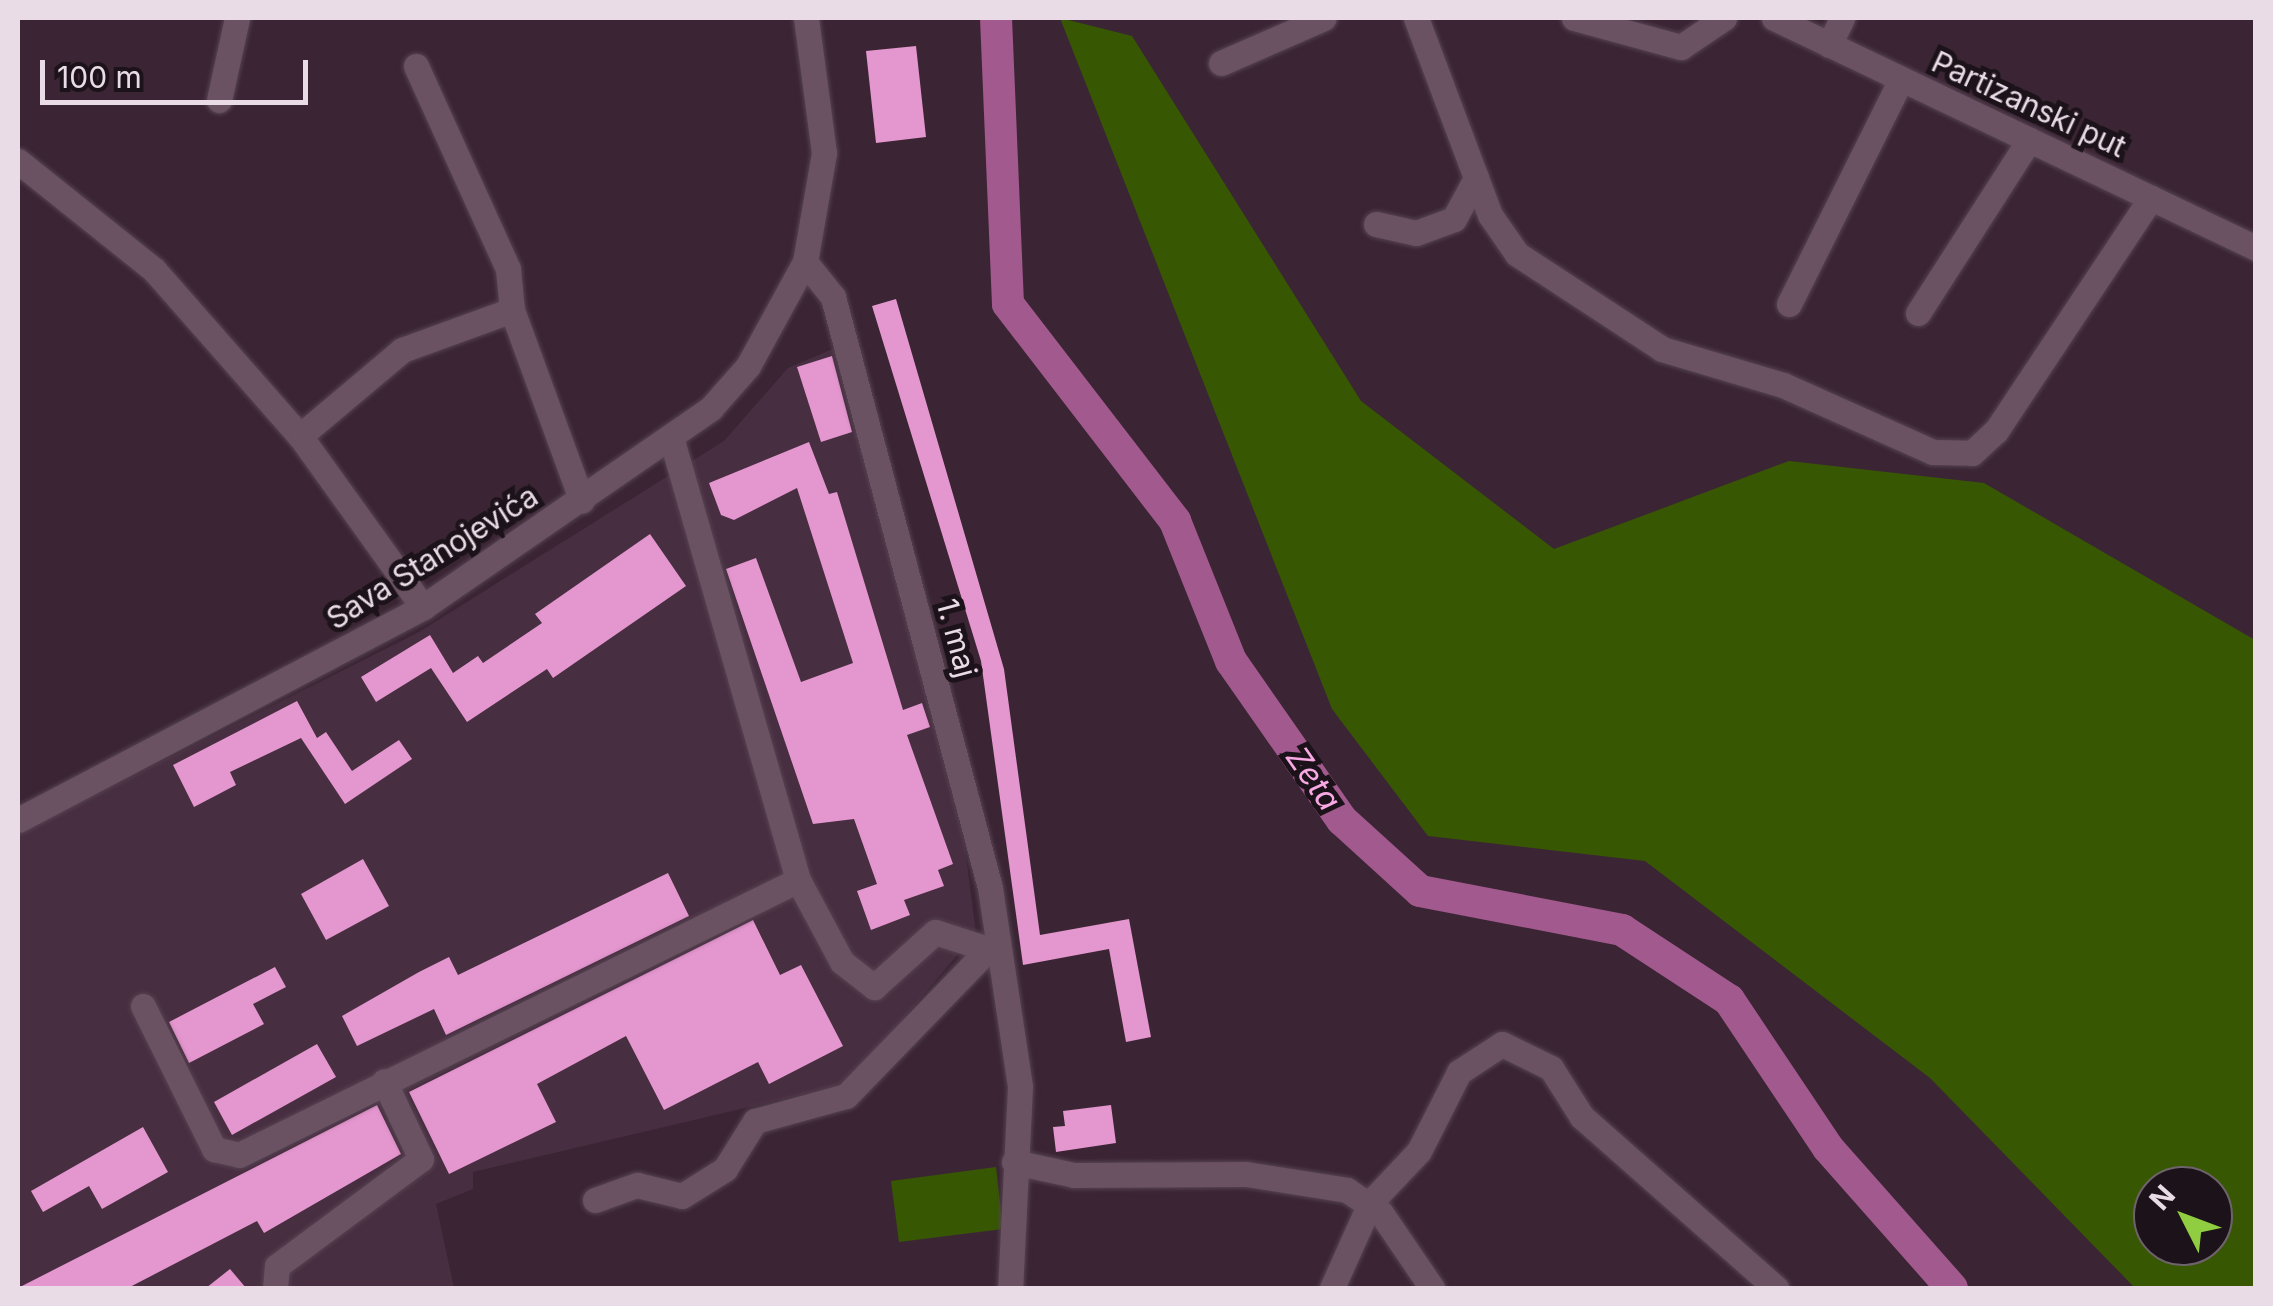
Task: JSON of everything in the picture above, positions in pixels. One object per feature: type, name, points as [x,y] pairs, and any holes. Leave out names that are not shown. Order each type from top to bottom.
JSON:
[{"type":"street","points":[[219,100],[237,18]]},
{"type":"street","points":[[805,262],[824,153],[806,18]]},
{"type":"street","points":[[1221,63],[1324,18]]},
{"type":"street","points":[[1416,18],[1476,178],[1517,254],[1662,349],[1961,456],[2020,402],[2151,198]]},
{"type":"street","points":[[1574,18],[1681,47],[1724,18]]},
{"type":"street","name":"Partizanski put","points":[[1774,18],[2256,248]]},
{"type":"street","points":[[1829,45],[1842,18]]},
{"type":"street","points":[[416,66],[508,269],[512,310],[582,501]]},
{"type":"street","points":[[1790,304],[1901,79]]},
{"type":"street","points":[[1918,314],[2030,140]]},
{"type":"street","points":[[18,160],[154,270],[300,436],[423,607]]},
{"type":"street","points":[[1376,224],[1416,233],[1454,219],[1476,178]]},
{"type":"street","name":"Sava Stanojevića","points":[[18,820],[423,607],[672,441],[748,366],[805,262]]},
{"type":"street","name":"1. maj","points":[[805,262],[833,297],[990,888],[992,945],[1020,1088],[1010,1288]]},
{"type":"street","points":[[300,436],[402,350],[512,310]]},
{"type":"street","points":[[672,441],[798,880],[842,962],[874,987],[895,978],[935,932],[992,945]]},
{"type":"street","points":[[143,1006],[225,1156],[798,880]]},
{"type":"street","points":[[595,1200],[637,1186],[682,1196],[725,1169],[756,1121],[846,1096],[992,945]]},
{"type":"street","points":[[1332,1288],[1370,1203],[1419,1151],[1459,1072],[1485,1050],[1516,1045],[1550,1068],[1600,1134],[1776,1288]]},
{"type":"street","points":[[274,1288],[277,1266],[421,1159],[384,1081]]},
{"type":"street","points":[[1014,1162],[1074,1176],[1246,1174],[1370,1203],[1432,1288]]},
{"type":"shaded area","points":[[835,348],[964,841],[976,933],[858,1072],[834,1087],[473,1172],[473,1189],[436,1204],[454,1288],[18,1288],[18,834],[419,632],[724,441],[788,368]]},
{"type":"green space","points":[[1060,18],[1132,36],[1361,401],[1554,549],[1789,461],[1984,483],[2255,640],[2255,1288],[2135,1288],[1930,1078],[1645,861],[1428,836],[1332,709]]},
{"type":"green space","points":[[996,1167],[1003,1229],[899,1242],[891,1181]]},
{"type":"building","points":[[916,46],[926,137],[876,143],[866,51]]},
{"type":"building","points":[[896,299],[1004,669],[1040,935],[1129,919],[1151,1037],[1126,1042],[1109,949],[1023,965],[981,661],[872,306]]},
{"type":"building","points":[[832,356],[852,432],[821,442],[797,367]]},
{"type":"building","points":[[809,442],[829,494],[837,492],[903,710],[922,703],[930,727],[907,735],[953,864],[938,870],[944,886],[904,900],[910,915],[871,930],[857,891],[877,884],[854,819],[813,824],[726,569],[756,558],[801,682],[853,663],[797,488],[734,520],[721,515],[709,483]]},
{"type":"building","points":[[650,534],[686,586],[553,678],[547,669],[467,722],[431,668],[376,702],[361,677],[430,635],[453,673],[478,656],[483,663],[542,623],[535,614]]},
{"type":"building","points":[[297,701],[317,738],[326,732],[352,771],[399,740],[412,759],[345,804],[301,738],[230,772],[236,785],[194,807],[173,765]]},
{"type":"building","points":[[363,859],[389,906],[326,940],[301,894]]},
{"type":"building","points":[[668,873],[689,916],[446,1035],[434,1009],[357,1046],[342,1016],[449,957],[458,975]]},
{"type":"building","points":[[753,920],[780,975],[801,965],[843,1046],[769,1084],[758,1062],[664,1110],[626,1036],[537,1084],[556,1122],[449,1174],[409,1092]]},
{"type":"building","points":[[275,967],[286,987],[253,1004],[264,1024],[189,1063],[169,1022]]},
{"type":"building","points":[[317,1044],[336,1077],[232,1135],[214,1102]]},
{"type":"building","points":[[377,1105],[401,1154],[264,1233],[257,1221],[128,1288],[18,1288]]},
{"type":"building","points":[[1111,1105],[1116,1143],[1056,1152],[1053,1127],[1065,1126],[1063,1111]]},
{"type":"building","points":[[143,1127],[168,1172],[102,1209],[89,1186],[43,1212],[31,1191]]},
{"type":"building","points":[[230,1269],[246,1288],[206,1288]]},
{"type":"waterway","name":"Zeta","points":[[996,18],[1008,304],[1175,521],[1231,661],[1342,820],[1420,891],[1622,930],[1729,1000],[1828,1148],[1952,1288]]}]
